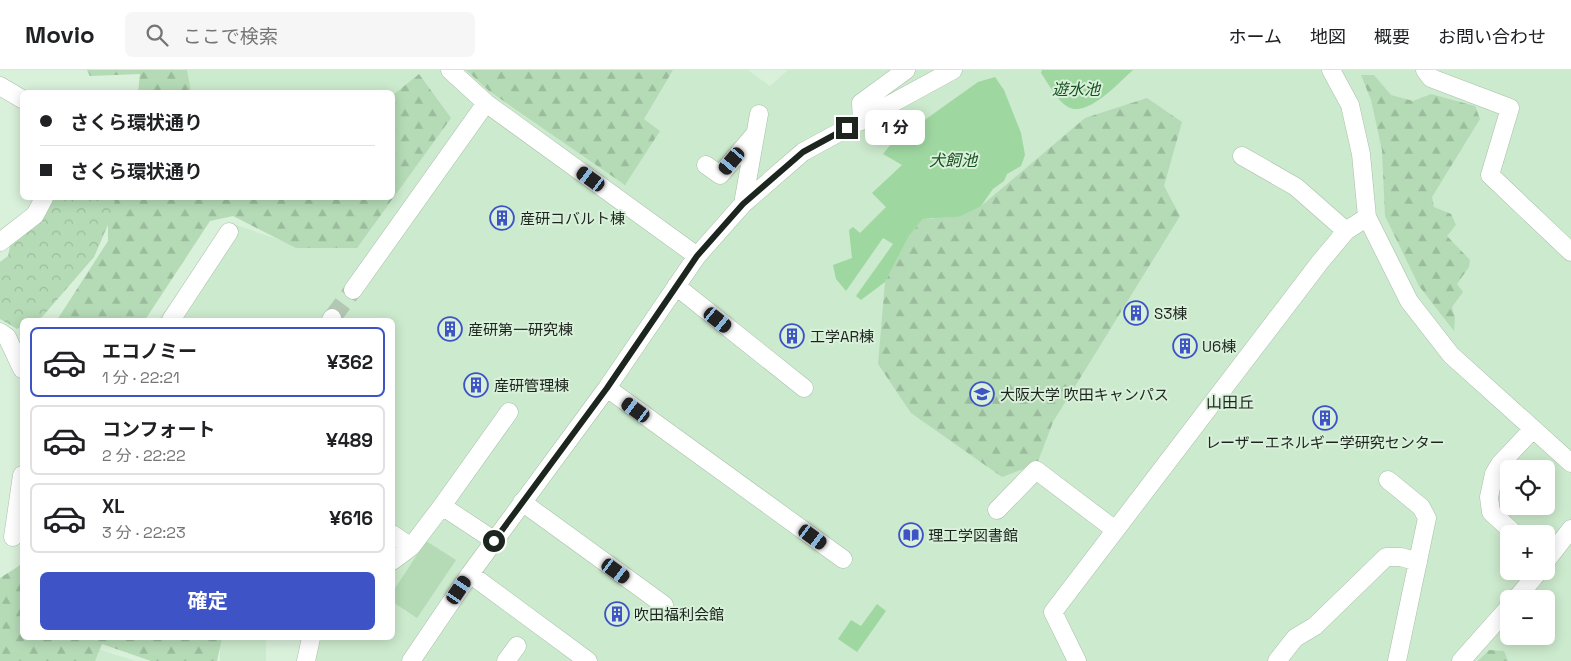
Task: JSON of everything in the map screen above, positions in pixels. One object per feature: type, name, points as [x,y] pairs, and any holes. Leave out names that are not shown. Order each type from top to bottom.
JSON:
[{"type":"street","points":[[450,70],[486,103],[697,256]]},
{"type":"street","points":[[862,121],[861,103],[906,70]]},
{"type":"street","points":[[411,661],[470,574],[607,388],[697,256],[743,204],[803,152],[953,70]]},
{"type":"street","points":[[1330,70],[1350,105],[1361,154],[1367,217],[1410,301],[1451,355],[1571,463]]},
{"type":"street","points":[[1425,70],[1431,78],[1510,108],[1490,174],[1571,252]]},
{"type":"street","points":[[1450,70],[1459,89]]},
{"type":"street","points":[[0,86],[20,98]]},
{"type":"street","points":[[353,290],[486,103]]},
{"type":"street","points":[[743,204],[759,114]]},
{"type":"street","points":[[706,165],[720,175],[756,133]]},
{"type":"street","points":[[1242,156],[1296,187],[1346,230]]},
{"type":"street","points":[[0,242],[35,215],[43,200]]},
{"type":"street","points":[[1077,661],[1053,612],[1114,529],[1346,230],[1367,217]]},
{"type":"street","points":[[172,318],[229,232]]},
{"type":"street","points":[[676,286],[804,388]]},
{"type":"street","points":[[0,332],[7,337],[20,365]]},
{"type":"street","points":[[607,388],[843,559]]},
{"type":"street","points":[[395,559],[411,547],[509,412]]},
{"type":"street","points":[[1505,525],[1491,512],[1489,497],[1494,474],[1500,464],[1533,429]]},
{"type":"street","points":[[997,510],[1036,470],[1114,529]]},
{"type":"street","points":[[1388,480],[1421,507],[1427,518],[1397,661]]},
{"type":"street","points":[[12,536],[20,487]]},
{"type":"street","points":[[522,502],[664,605]]},
{"type":"street","points":[[442,506],[494,541]]},
{"type":"street","points":[[1555,549],[1571,529]]},
{"type":"street","points":[[395,536],[411,547]]},
{"type":"street","points":[[1277,661],[1295,638],[1315,626],[1386,557],[1401,557],[1418,562]]},
{"type":"street","points":[[470,574],[588,661]]},
{"type":"street","points":[[1523,590],[1532,580]]},
{"type":"street","points":[[1461,661],[1500,617]]},
{"type":"street","points":[[306,661],[311,640]]},
{"type":"street","points":[[506,661],[517,646]]},
{"type":"shaded area","name":"大阪大学 吹田キャンパス","points":[[184,70],[748,70],[770,86],[788,70],[1571,70],[1571,661],[299,661],[304,640],[395,640],[395,318],[159,318],[230,223],[283,241],[308,229],[387,200],[395,200],[395,90],[188,90]]},
{"type":"shaded area","points":[[220,640],[266,640],[266,661],[220,661]]},
{"type":"shaded area","points":[[94,648],[135,661],[88,661]]},
{"type":"green space","points":[[87,70],[187,70],[191,90],[138,90],[140,74],[90,76]]},
{"type":"green space","points":[[466,70],[673,70],[644,119],[660,131],[625,185],[489,91]]},
{"type":"green space","points":[[419,74],[451,118],[395,195],[395,93]]},
{"type":"green space","points":[[1361,75],[1374,75],[1391,95],[1413,101],[1431,94],[1475,106],[1480,119],[1432,197],[1434,207],[1451,214],[1456,225],[1447,236],[1470,260],[1469,267],[1457,284],[1463,292],[1452,307],[1455,318],[1454,331],[1419,286],[1385,216],[1382,150],[1371,100]]},
{"type":"green space","points":[[1147,98],[1182,122],[1164,186],[1180,216],[1053,422],[1037,464],[1002,477],[911,413],[878,364],[885,282],[909,236],[923,219],[932,219],[981,206],[1085,118]]},
{"type":"green space","points":[[46,200],[115,200],[108,225],[94,257],[42,317],[20,318],[20,327],[17,329],[0,319],[0,262],[8,256],[11,241]]},
{"type":"green space","points":[[108,200],[392,200],[357,248],[296,248],[233,216],[210,221],[146,318],[58,318],[108,241]]},
{"type":"green space","points":[[426,541],[456,560],[417,618],[395,603],[395,588]]},
{"type":"green space","points":[[20,565],[20,640],[222,640],[217,661],[151,661],[102,644],[95,661],[0,661],[0,578]]},
{"type":"green space","points":[[1489,650],[1504,651],[1508,661],[1478,661]]},
{"type":"water","name":"遊水池","points":[[1042,70],[1133,70],[1103,97],[1085,108],[1076,109],[1068,107],[1060,101],[1041,73]]},
{"type":"water","name":"犬飼池","points":[[995,77],[1004,90],[1021,133],[1025,155],[1021,166],[1007,174],[1004,181],[993,189],[981,206],[961,216],[923,219],[909,236],[885,282],[861,300],[856,296],[893,244],[883,238],[846,291],[836,279],[833,265],[852,258],[849,230],[853,227],[860,233],[886,207],[872,193],[902,165],[883,154],[891,144],[978,82]]},
{"type":"water","points":[[877,604],[886,611],[857,652],[838,639],[851,620],[861,626]]},
{"type":"tunnel","points":[[332,318],[353,290]]},
{"type":"place","name":"産研コバルト棟","points":[[502,218]]},
{"type":"place","name":"S3棟","points":[[1136,313]]},
{"type":"place","name":"産研第一研究棟","points":[[450,329]]},
{"type":"place","name":"工学AR棟","points":[[792,336]]},
{"type":"place","name":"U6棟","points":[[1185,346]]},
{"type":"place","name":"産研管理棟","points":[[476,385]]},
{"type":"place","name":"大阪大学 吹田キャンパス","points":[[982,394]]},
{"type":"place","name":"レーザーエネルギー学研究センター","points":[[1325,418]]},
{"type":"place","name":"理工学図書館","points":[[911,535]]},
{"type":"place","name":"吹田福利会館","points":[[617,614]]},
{"type":"district","name":"山田丘","points":[[1230,402]]},
{"type":"route","points":[[494,541],[607,388],[697,256],[743,204],[803,152],[847,128]]}]
